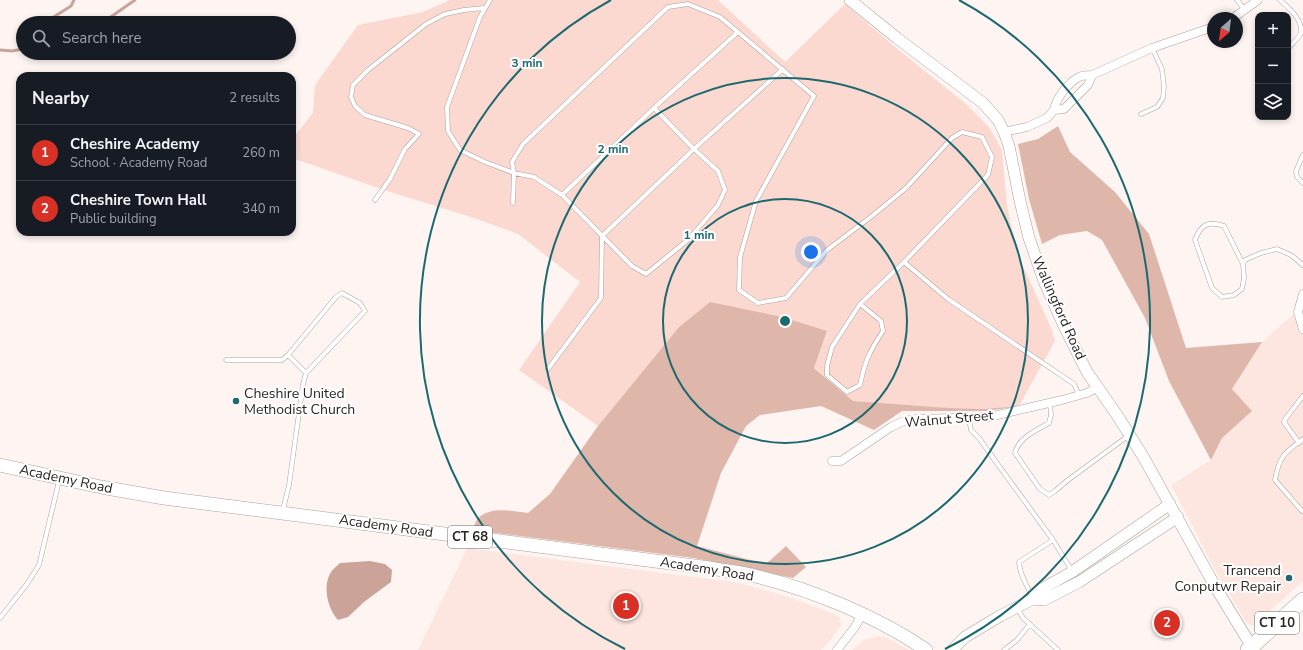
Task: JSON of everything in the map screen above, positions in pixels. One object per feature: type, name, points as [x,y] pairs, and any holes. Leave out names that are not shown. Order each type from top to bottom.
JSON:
[{"type":"highway","name":"CT 10","points":[[1251,649],[1303,600]]},
{"type":"main road","name":"Academy Road","points":[[0,466],[101,487],[164,498],[736,572],[767,579],[806,592],[862,614],[896,631],[926,650]]},
{"type":"street","name":"Wallingford Road","points":[[850,0],[897,38],[983,103],[998,120],[1004,132],[1024,219],[1036,260],[1064,326],[1087,372],[1130,435],[1178,517],[1251,649]]},
{"type":"street","points":[[1242,12],[1258,0]]},
{"type":"street","points":[[1004,132],[1027,127],[1046,118],[1054,110],[1055,103],[1068,87],[1080,77],[1092,75],[1152,48],[1207,29]]},
{"type":"street","points":[[1054,110],[1064,109],[1088,85],[1092,75]]},
{"type":"street","points":[[1303,294],[1298,312],[1303,329]]},
{"type":"street","name":"Walnut Street","points":[[832,461],[841,461],[886,430],[904,421],[989,417],[1080,395],[1098,387]]},
{"type":"street","points":[[1034,599],[1038,591],[1072,572],[1170,504]]},
{"type":"street","points":[[952,650],[965,637],[983,626],[1034,599],[1044,600],[1079,582],[1101,569],[1178,517]]},
{"type":"street","points":[[1128,534],[1136,545]]},
{"type":"street","points":[[1072,572],[1079,582]]},
{"type":"street","points":[[837,650],[862,614]]},
{"type":"lane","points":[[490,0],[480,17],[447,107],[448,131],[460,150],[485,162],[514,173],[534,177],[562,195],[632,266],[646,274],[689,239],[718,205],[724,190],[718,171],[654,108]]},
{"type":"lane","points":[[1237,0],[1245,10]]},
{"type":"lane","points":[[1280,0],[1300,19],[1302,26],[1301,33],[1291,45]]},
{"type":"lane","points":[[513,203],[514,173],[512,162],[522,144],[668,7],[688,4],[720,18],[814,96],[756,201],[740,257],[739,290],[758,303],[786,298],[827,250],[906,188],[952,138],[962,132],[982,137],[992,157],[988,175],[904,262],[860,304],[832,347],[827,366],[827,375],[847,392],[860,385],[865,363],[871,349],[883,331],[881,321],[860,304]]},
{"type":"lane","points":[[375,200],[390,179],[405,149],[419,134],[408,128],[365,114],[355,106],[351,97],[353,85],[368,70],[426,24],[445,14],[484,8]]},
{"type":"lane","points":[[562,195],[654,108],[738,32]]},
{"type":"lane","points":[[1140,114],[1156,107],[1163,98],[1164,87],[1162,69],[1152,48]]},
{"type":"lane","points":[[548,369],[601,298],[602,236],[694,149],[783,69]]},
{"type":"lane","points":[[1303,154],[1296,171],[1297,177],[1303,183]]},
{"type":"lane","points":[[1243,264],[1224,226],[1214,223],[1204,226],[1197,233],[1195,240],[1212,288],[1222,297],[1234,295],[1242,289],[1244,278],[1243,264],[1245,260],[1261,253],[1277,249],[1291,255],[1303,265]]},
{"type":"lane","points":[[904,262],[948,299],[1074,384],[1080,395]]},
{"type":"lane","points":[[226,360],[282,360],[288,355],[336,297],[342,293],[360,303],[365,311],[306,372],[289,485],[283,513]]},
{"type":"lane","points":[[288,355],[306,372]]},
{"type":"lane","points":[[1299,443],[1284,422],[1303,396]]},
{"type":"lane","points":[[1050,403],[1051,415],[1049,423],[1020,441],[1016,447],[1015,453],[1040,489],[1049,495],[1130,435]]},
{"type":"lane","points":[[969,419],[971,430],[979,438],[1052,540],[1072,572]]},
{"type":"lane","points":[[1302,511],[1275,480],[1278,465],[1286,452],[1303,439]]},
{"type":"lane","points":[[0,618],[27,584],[39,565],[60,478]]},
{"type":"lane","points":[[1034,599],[1022,579],[1019,562],[1052,540]]},
{"type":"lane","points":[[1017,608],[1030,624],[1058,650]]},
{"type":"lane","points":[[1004,650],[1017,640],[1030,624]]},
{"type":"shaded area","points":[[450,0],[718,0],[785,62],[845,4],[966,104],[989,127],[1002,150],[1007,205],[1017,253],[1052,330],[1055,341],[1019,406],[985,409],[950,408],[853,401],[814,367],[827,332],[710,302],[679,327],[598,426],[519,370],[580,282],[518,234],[296,159],[296,134],[313,113],[315,85],[358,25],[423,12]]},
{"type":"shaded area","points":[[1058,126],[1070,152],[1115,192],[1149,234],[1186,348],[1262,342],[1232,389],[1252,411],[1222,438],[1211,460],[1169,381],[1145,318],[1102,240],[1087,231],[1060,235],[1042,244],[1029,199],[1018,144],[1038,139]]},
{"type":"shaded area","points":[[710,302],[782,317],[827,331],[814,368],[853,401],[950,408],[985,409],[1019,406],[987,411],[902,411],[874,430],[821,406],[760,415],[746,426],[721,473],[697,546],[766,564],[786,546],[806,567],[793,578],[694,558],[472,530],[478,518],[483,514],[502,510],[528,513],[550,494],[598,426],[679,327]]},
{"type":"shaded area","points":[[1303,306],[1303,581],[1253,626],[1246,622],[1215,570],[1171,485],[1211,460],[1222,438],[1252,411],[1232,389],[1262,342]]},
{"type":"shaded area","points":[[467,548],[734,582],[792,598],[835,614],[840,618],[841,625],[829,642],[821,650],[418,650]]},
{"type":"shaded area","points":[[370,561],[385,564],[392,570],[391,582],[364,602],[348,617],[338,620],[331,610],[327,597],[327,584],[331,572],[340,563]]},
{"type":"shaded area","points":[[878,636],[887,638],[909,650],[852,650],[864,640]]},
{"type":"waterway","points":[[55,16],[71,6],[74,0]]},
{"type":"waterway","points":[[112,16],[135,0]]},
{"type":"waterway","points":[[0,50],[16,50]]},
{"type":"place","name":"Cheshire United Methodist Church","points":[[236,401]]},
{"type":"place","name":"Trancend Conputwr Repair","points":[[1289,578]]},
{"type":"place","name":"Cheshire Academy","points":[[626,606]]},
{"type":"place","name":"Cheshire Town Hall","points":[[1167,623]]}]
